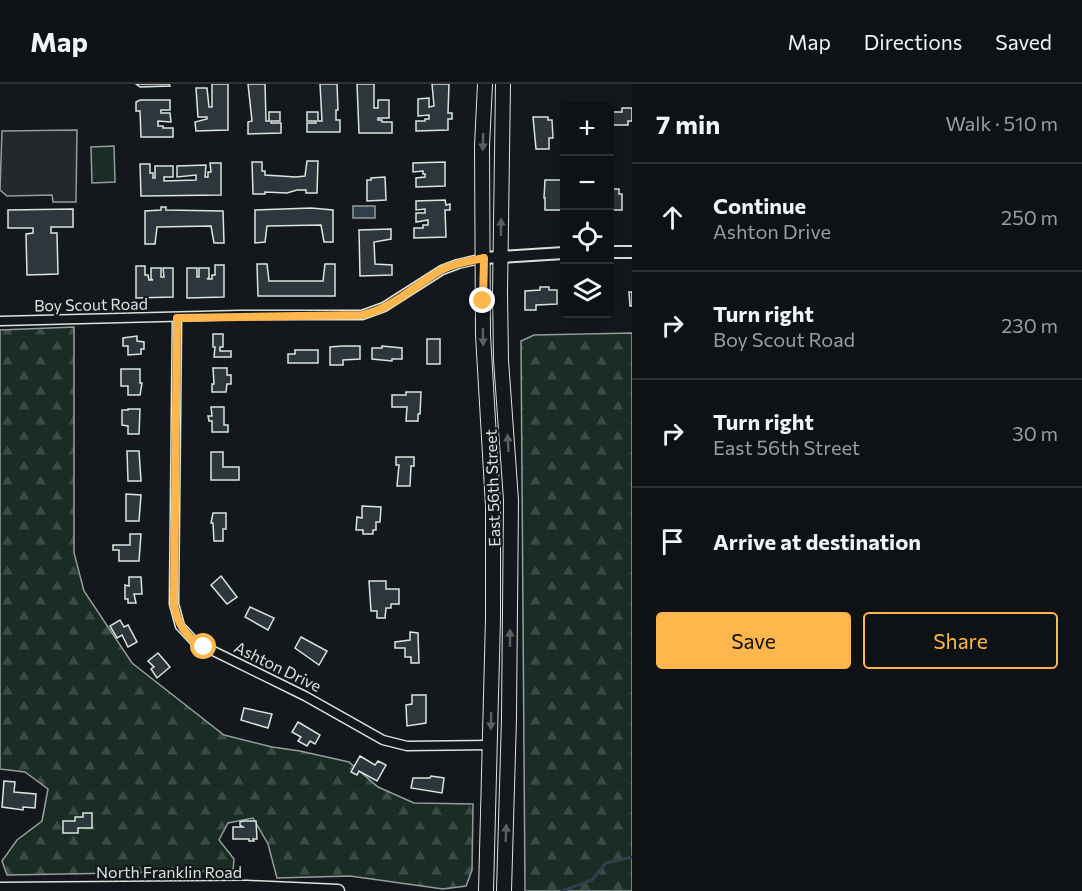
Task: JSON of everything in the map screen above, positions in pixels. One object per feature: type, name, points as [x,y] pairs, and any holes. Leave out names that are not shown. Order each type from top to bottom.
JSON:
[{"type":"main road","name":"East 56th Street","points":[[485,84],[482,146],[484,365],[493,506],[491,745],[486,891]]},
{"type":"main road","name":"East 56th Street","points":[[503,84],[501,360],[511,500],[509,718],[504,891]]},
{"type":"main road","name":"North Franklin Road","points":[[0,889],[258,887],[338,891]]},
{"type":"street","points":[[614,252],[632,252]]},
{"type":"street","name":"Boy Scout Road","points":[[0,321],[362,315],[384,307],[452,265],[501,255],[560,253]]},
{"type":"street","name":"Ashton Drive","points":[[177,318],[174,604],[180,626],[199,645],[305,696],[383,740],[407,746],[491,745]]},
{"type":"green space","points":[[114,146],[115,182],[92,183],[91,147]]},
{"type":"green space","points":[[74,327],[74,553],[84,591],[132,663],[224,735],[349,762],[378,787],[414,803],[473,804],[472,870],[466,886],[443,889],[350,876],[277,878],[268,844],[253,818],[228,823],[219,840],[234,859],[233,871],[7,875],[2,861],[17,840],[42,821],[48,789],[25,772],[0,769],[0,330]]},
{"type":"green space","points":[[632,333],[632,891],[525,891],[521,341],[534,335]]},
{"type":"shaded area","points":[[77,130],[76,202],[53,202],[52,195],[7,196],[0,190],[2,131]]},
{"type":"water","points":[[353,206],[375,206],[375,218],[353,218]]},
{"type":"building","points":[[136,84],[169,84],[170,86],[140,87]]},
{"type":"building","points":[[212,84],[228,84],[228,130],[196,131],[195,122],[207,119],[207,117],[198,117],[196,88],[207,88],[209,107],[212,107]]},
{"type":"building","points":[[248,84],[265,84],[266,121],[269,121],[269,112],[280,112],[280,121],[271,121],[271,123],[281,123],[281,133],[248,134],[248,122],[252,121]]},
{"type":"building","points":[[320,84],[337,84],[336,120],[340,120],[340,132],[307,132],[307,123],[316,123],[316,121],[307,121],[307,112],[318,112],[318,121],[322,121]]},
{"type":"building","points":[[357,84],[374,84],[374,108],[378,108],[378,100],[389,100],[389,118],[378,118],[378,120],[392,122],[392,133],[359,133]]},
{"type":"building","points":[[432,84],[449,84],[448,113],[452,113],[452,119],[448,119],[448,130],[416,131],[416,121],[429,119],[429,115],[418,116],[418,99],[429,98],[429,107],[434,106]]},
{"type":"building","points":[[170,100],[170,110],[161,110],[161,113],[170,113],[171,122],[158,121],[158,126],[173,128],[173,137],[141,137],[140,111],[136,111],[136,102]]},
{"type":"building","points":[[622,108],[632,108],[632,121],[628,121],[628,125],[614,125],[614,112],[622,112]]},
{"type":"building","points":[[533,117],[548,117],[548,120],[552,120],[553,138],[549,138],[549,149],[536,149]]},
{"type":"building","points":[[307,161],[318,161],[317,193],[297,190],[287,193],[253,194],[252,162],[262,162],[262,171],[265,171],[265,175],[296,177],[305,176]]},
{"type":"building","points":[[445,162],[445,186],[416,187],[416,178],[425,177],[425,174],[423,171],[413,172],[413,163]]},
{"type":"building","points":[[210,163],[221,163],[221,195],[141,196],[140,164],[150,164],[150,173],[153,173],[153,178],[155,178],[155,166],[173,166],[173,177],[164,177],[164,181],[196,180],[196,175],[177,177],[177,166],[206,165],[205,177],[208,177],[208,172],[211,172]]},
{"type":"building","points":[[385,177],[386,200],[367,201],[367,180]]},
{"type":"building","points":[[545,180],[560,180],[560,210],[545,210]]},
{"type":"building","points":[[614,189],[619,189],[619,194],[622,194],[622,210],[614,210]]},
{"type":"building","points":[[445,200],[446,205],[450,204],[450,210],[445,210],[446,237],[414,238],[414,228],[423,228],[423,225],[428,225],[428,220],[416,222],[416,213],[425,213],[425,209],[416,210],[416,201]]},
{"type":"building","points":[[161,207],[166,207],[166,210],[223,211],[224,243],[214,243],[211,226],[157,227],[155,244],[145,244],[145,211],[161,210]]},
{"type":"building","points":[[311,208],[333,210],[333,242],[324,242],[321,225],[267,226],[265,242],[255,243],[255,210]]},
{"type":"building","points":[[73,209],[73,227],[51,227],[51,233],[57,233],[58,274],[27,275],[26,234],[33,233],[33,228],[8,228],[8,210]]},
{"type":"building","points":[[391,229],[391,239],[374,242],[375,264],[392,265],[392,275],[360,276],[359,230]]},
{"type":"building","points":[[257,264],[267,264],[269,281],[323,281],[325,264],[335,264],[335,296],[258,296]]},
{"type":"building","points":[[215,265],[224,265],[224,297],[187,298],[187,268],[197,268],[197,277],[199,277],[199,268],[209,268],[207,279],[212,279],[212,275],[215,275]]},
{"type":"building","points":[[136,266],[145,266],[145,275],[148,275],[149,280],[153,280],[151,279],[151,268],[161,268],[161,277],[164,277],[163,268],[173,268],[173,297],[136,298]]},
{"type":"building","points":[[540,287],[557,290],[557,304],[536,305],[536,310],[525,310],[525,291],[540,290]]},
{"type":"building","points":[[629,292],[632,292],[632,306],[630,306]]},
{"type":"building","points":[[213,334],[223,334],[223,347],[220,347],[220,351],[231,351],[231,357],[214,357]]},
{"type":"building","points":[[137,336],[137,341],[144,342],[144,349],[141,349],[141,354],[128,355],[128,346],[123,346],[123,338]]},
{"type":"building","points":[[427,339],[440,339],[440,364],[427,364]]},
{"type":"building","points":[[360,346],[360,359],[343,360],[343,365],[330,365],[330,347]]},
{"type":"building","points":[[382,346],[402,348],[402,359],[392,359],[392,361],[372,359],[372,348],[382,348]]},
{"type":"building","points":[[295,350],[318,350],[318,363],[288,363],[288,354],[295,354]]},
{"type":"building","points":[[213,368],[227,368],[227,375],[231,375],[231,384],[227,384],[226,392],[212,392]]},
{"type":"building","points":[[121,369],[140,369],[140,383],[142,383],[140,395],[128,395],[128,386],[121,386]]},
{"type":"building","points":[[406,392],[421,392],[418,421],[406,421],[407,407],[392,407],[392,395],[406,395]]},
{"type":"building","points":[[211,407],[224,407],[224,425],[228,425],[228,432],[212,432],[212,421],[209,421],[208,416],[212,416]]},
{"type":"building","points":[[140,409],[139,434],[128,434],[128,426],[122,425],[122,410]]},
{"type":"building","points":[[127,451],[139,451],[141,481],[128,481]]},
{"type":"building","points":[[211,452],[223,452],[223,467],[239,467],[239,480],[211,480]]},
{"type":"building","points":[[396,457],[414,457],[410,486],[397,486],[399,465],[396,465]]},
{"type":"building","points":[[126,494],[141,495],[139,521],[126,521]]},
{"type":"building","points":[[362,506],[381,507],[380,522],[376,522],[376,530],[373,530],[373,534],[363,534],[363,530],[356,530],[357,517],[362,518]]},
{"type":"building","points":[[213,513],[226,513],[223,541],[214,541],[213,523],[211,523]]},
{"type":"building","points":[[130,534],[141,534],[139,561],[119,561],[119,550],[113,550],[113,545],[130,545]]},
{"type":"building","points":[[221,576],[237,597],[227,604],[211,585]]},
{"type":"building","points":[[129,577],[141,577],[142,594],[134,594],[136,603],[128,603],[128,599],[125,599],[125,585],[129,586]]},
{"type":"building","points":[[369,581],[386,581],[386,589],[399,589],[399,604],[391,604],[391,608],[386,608],[385,618],[377,618],[377,611],[371,611]]},
{"type":"building","points":[[250,607],[274,618],[268,630],[245,617]]},
{"type":"building","points":[[120,620],[124,627],[128,625],[137,642],[128,647],[122,635],[117,638],[110,626]]},
{"type":"building","points":[[410,632],[418,633],[419,663],[411,663],[411,657],[405,657],[405,648],[395,648],[395,642],[410,640]]},
{"type":"building","points":[[301,637],[327,651],[319,665],[295,648]]},
{"type":"building","points":[[158,653],[170,667],[157,678],[151,669],[154,667],[148,661]]},
{"type":"building","points":[[412,695],[426,695],[426,723],[407,726],[406,705],[412,704]]},
{"type":"building","points":[[244,708],[272,714],[268,728],[241,720]]},
{"type":"building","points":[[298,722],[320,735],[315,744],[310,741],[307,746],[298,741],[301,737],[292,732]]},
{"type":"building","points":[[360,756],[375,765],[378,761],[386,765],[377,781],[359,771],[357,775],[351,772]]},
{"type":"building","points":[[431,776],[444,778],[442,793],[411,788],[413,778],[430,778]]},
{"type":"building","points":[[4,781],[15,782],[14,792],[36,794],[35,808],[23,807],[23,810],[2,807]]},
{"type":"building","points":[[83,813],[92,813],[92,828],[78,828],[78,833],[63,833],[63,821],[75,821],[75,817],[83,817]]},
{"type":"building","points":[[256,821],[257,839],[253,839],[254,841],[233,839],[233,827],[243,827],[240,822]]},
{"type":"waterway","points":[[562,891],[592,880],[606,863],[632,857]]},
{"type":"route","points":[[204,647],[188,636],[180,626],[174,604],[177,318],[240,315],[362,315],[375,312],[452,265],[484,258],[483,301]]}]
